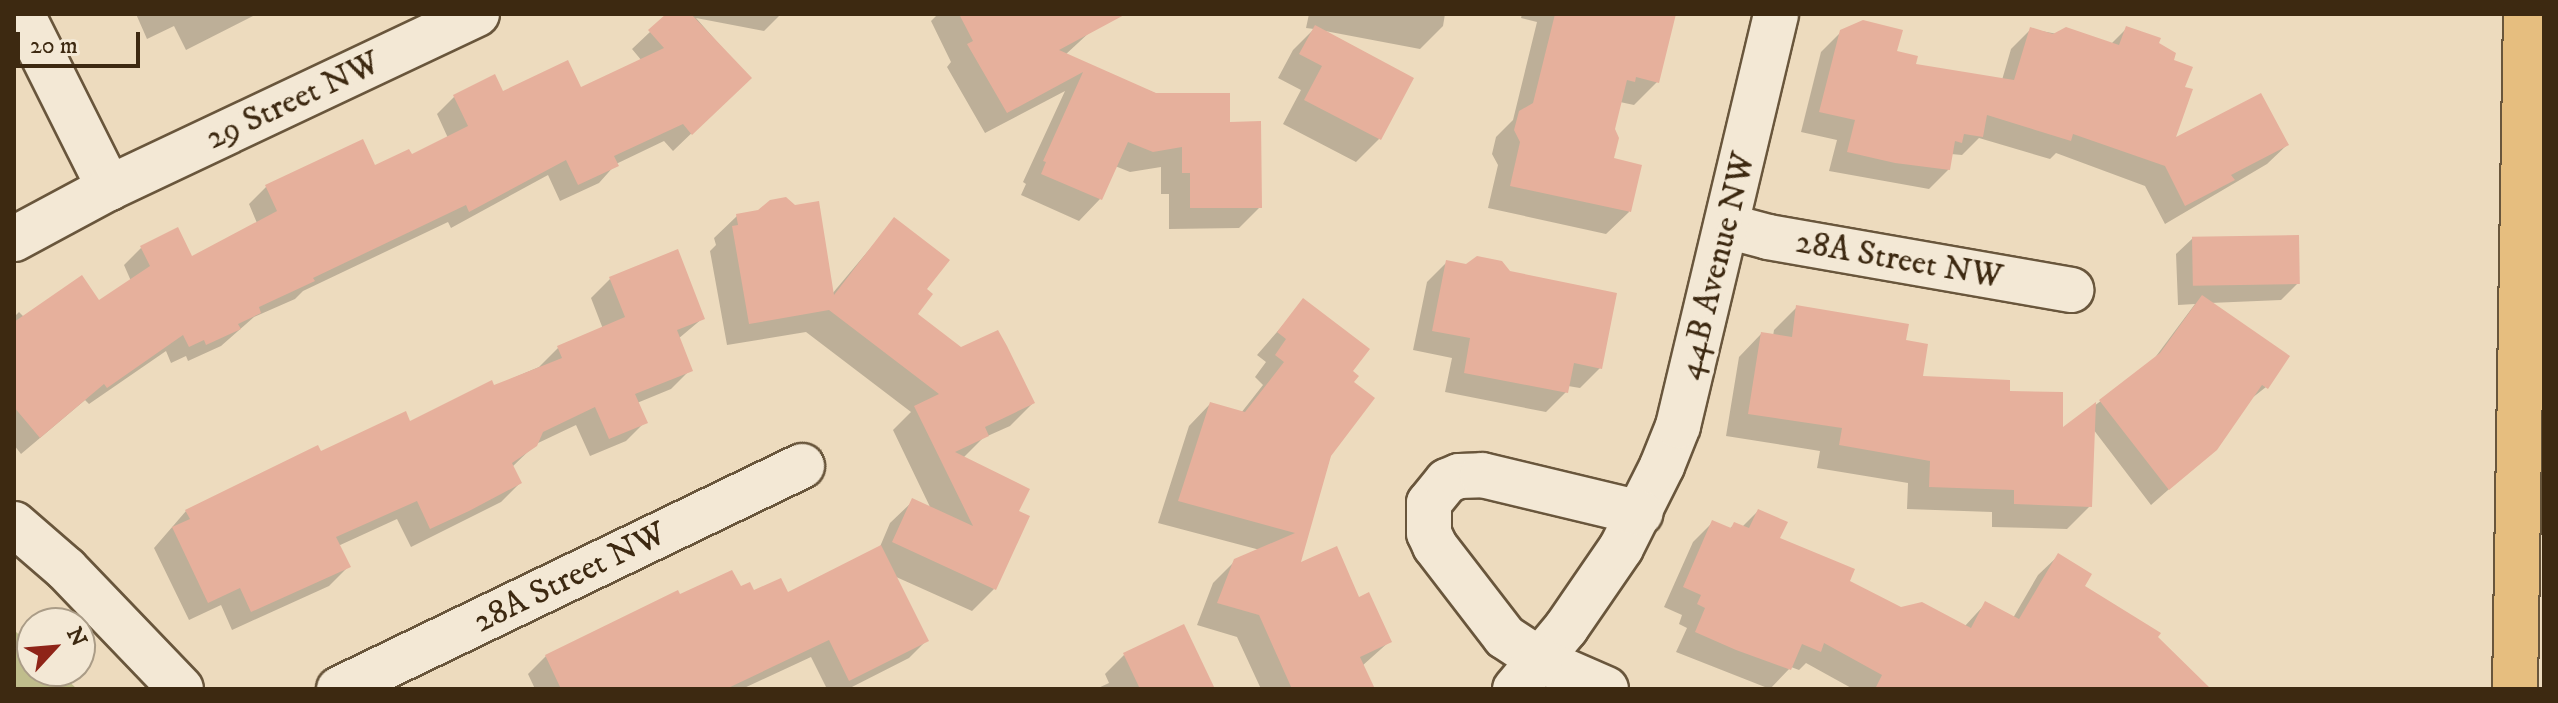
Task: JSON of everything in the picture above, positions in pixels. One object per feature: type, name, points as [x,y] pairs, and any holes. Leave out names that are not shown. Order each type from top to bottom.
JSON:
[{"type":"highway","points":[[2515,689],[2526,14]]},
{"type":"street","points":[[22,14],[109,188]]},
{"type":"street","name":"29 Street NW","points":[[14,239],[109,188],[477,14]]},
{"type":"street","name":"44B Avenue NW","points":[[1527,674],[1573,618],[1640,513],[1678,426],[1776,14]]},
{"type":"street","name":"28A Street NW","points":[[1727,226],[1768,237],[2071,290]]},
{"type":"street","name":"28A Street NW","points":[[339,689],[802,466]]},
{"type":"street","points":[[1606,689],[1527,674],[1505,637],[1435,546],[1427,520],[1435,492],[1459,476],[1482,475],[1640,513]]},
{"type":"street","points":[[14,524],[66,569],[181,689]]},
{"type":"shaded area","points":[[14,630],[16,687],[77,689],[14,689]]},
{"type":"building","points":[[666,14],[691,14],[752,78],[692,135],[683,124],[614,156],[619,166],[578,185],[566,160],[469,212],[466,205],[313,278],[315,281],[259,307],[261,313],[238,324],[241,329],[206,345],[204,340],[189,347],[183,335],[107,388],[104,384],[40,438],[14,407],[14,322],[82,275],[99,300],[150,266],[140,246],[178,227],[192,256],[277,211],[265,185],[363,139],[375,165],[409,149],[412,154],[468,126],[453,95],[495,74],[503,91],[568,60],[581,87],[664,48],[648,30]]},
{"type":"building","points":[[959,14],[1126,14],[1059,50],[1156,93],[1230,93],[1230,122],[1261,121],[1262,208],[1190,208],[1190,173],[1182,173],[1182,147],[1153,152],[1128,142],[1102,200],[1041,174],[1046,162],[1043,161],[1083,72],[1007,113],[967,44],[973,41]]},
{"type":"building","points":[[1555,14],[1676,14],[1659,83],[1636,77],[1635,82],[1627,80],[1615,129],[1619,138],[1614,158],[1642,165],[1631,212],[1510,186],[1520,142],[1514,130],[1519,111],[1533,103]]},
{"type":"building","points":[[1863,20],[1903,30],[1897,51],[1918,56],[1916,64],[2014,80],[2030,27],[2053,34],[2066,27],[2119,45],[2126,26],[2161,38],[2159,43],[2176,53],[2174,60],[2193,67],[2185,87],[2193,89],[2176,137],[2261,93],[2289,145],[2231,175],[2235,180],[2185,206],[2165,166],[2073,134],[2071,141],[1987,115],[1983,137],[1964,134],[1962,143],[1955,141],[1950,170],[1895,163],[1847,152],[1855,120],[1819,112],[1840,30]]},
{"type":"building","points":[[1315,25],[1414,78],[1381,140],[1304,100],[1322,66],[1299,54]]},
{"type":"building","points":[[786,197],[795,205],[819,201],[834,295],[894,217],[950,260],[927,289],[933,294],[918,314],[961,347],[998,330],[1007,346],[1035,403],[985,427],[989,436],[955,452],[1030,489],[1019,511],[1030,516],[996,590],[892,542],[912,498],[973,526],[914,406],[939,394],[829,310],[749,324],[732,226],[738,225],[736,214],[758,210],[770,200]]},
{"type":"building","points":[[2299,235],[2300,284],[2193,286],[2192,237]]},
{"type":"building","points":[[678,249],[705,319],[677,330],[693,371],[635,394],[648,423],[609,439],[595,407],[543,432],[537,446],[512,463],[522,483],[469,511],[430,529],[417,501],[336,537],[351,567],[251,612],[240,588],[208,603],[172,527],[190,519],[185,510],[318,445],[321,451],[406,411],[410,421],[492,380],[494,385],[562,358],[557,346],[625,317],[609,277]]},
{"type":"building","points":[[1477,256],[1502,261],[1510,271],[1617,293],[1602,369],[1574,363],[1568,393],[1464,373],[1470,338],[1432,331],[1446,260],[1466,264]]},
{"type":"building","points":[[2202,295],[2290,356],[2268,389],[2262,385],[2217,450],[2169,490],[2099,400],[2160,353]]},
{"type":"building","points":[[1303,298],[1370,349],[1353,371],[1359,376],[1354,382],[1375,398],[1331,456],[1301,562],[1337,546],[1359,597],[1369,592],[1392,642],[1360,657],[1375,689],[1292,689],[1259,615],[1217,603],[1234,559],[1295,533],[1178,501],[1210,402],[1245,412],[1284,362],[1275,355],[1286,339],[1277,332]]},
{"type":"building","points":[[1796,305],[1909,324],[1906,340],[1928,344],[1923,376],[2010,380],[2010,391],[2063,392],[2063,427],[2096,402],[2092,507],[2014,504],[2014,490],[1929,487],[1930,461],[1839,445],[1842,428],[1748,414],[1761,332],[1792,337]]},
{"type":"building","points":[[1758,509],[1788,522],[1780,538],[1855,569],[1850,581],[1901,607],[1922,602],[1971,628],[1985,601],[2019,619],[2058,553],[2092,574],[2085,586],[2161,633],[2158,637],[2211,689],[1875,689],[1882,675],[1824,643],[1821,652],[1802,644],[1791,670],[1736,650],[1695,632],[1705,608],[1697,604],[1701,595],[1683,587],[1712,520],[1731,528],[1734,522],[1749,528]]},
{"type":"building","points":[[881,545],[929,641],[849,681],[829,640],[726,689],[561,689],[545,655],[678,590],[680,594],[732,570],[741,586],[750,582],[754,590],[781,578],[788,592]]},
{"type":"building","points":[[1184,624],[1215,689],[1140,689],[1123,653]]}]
